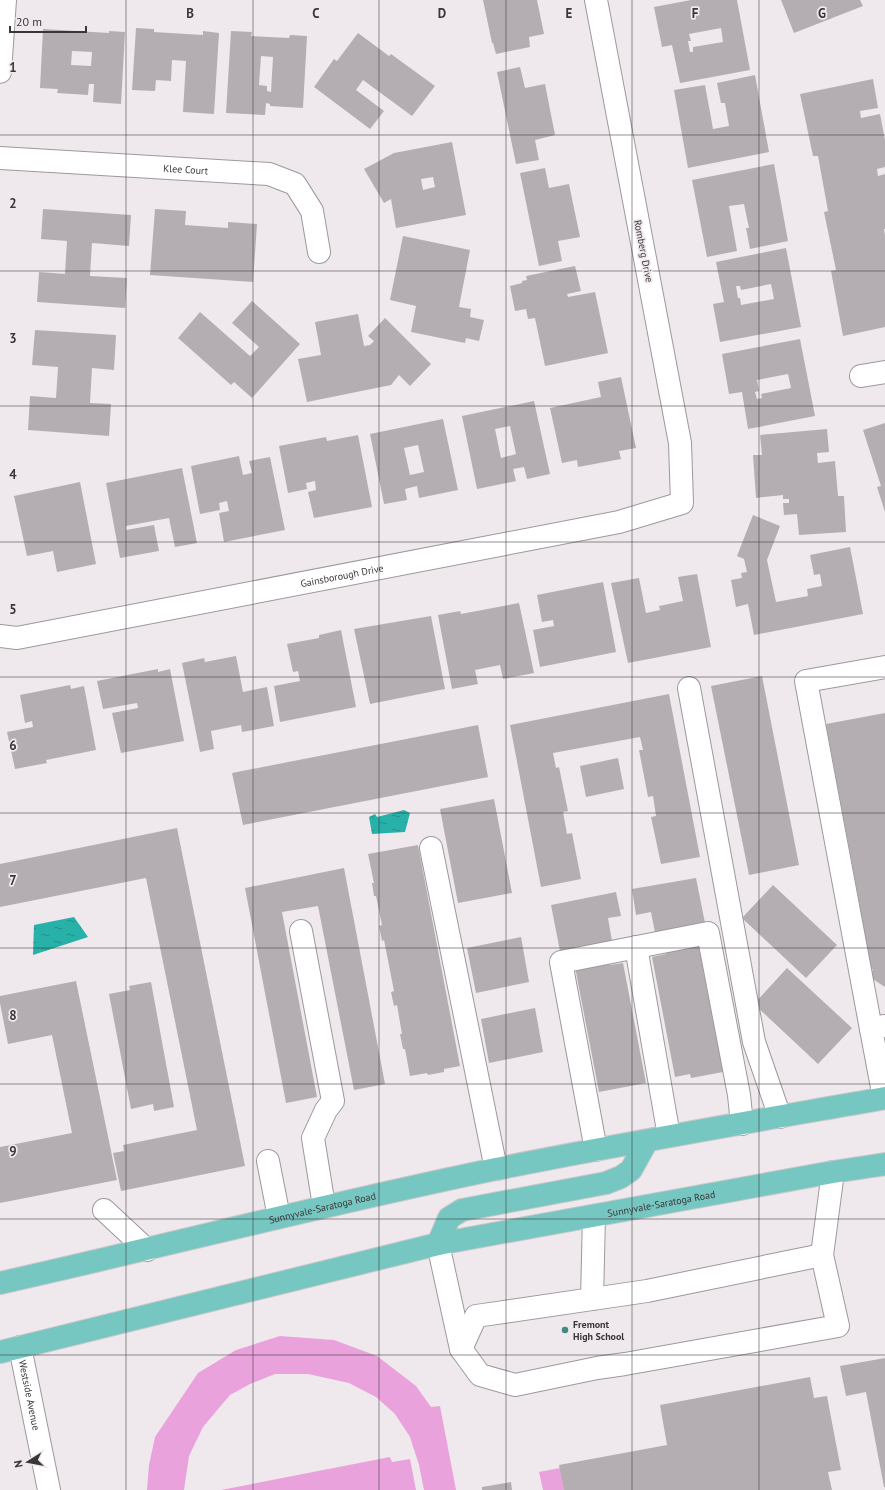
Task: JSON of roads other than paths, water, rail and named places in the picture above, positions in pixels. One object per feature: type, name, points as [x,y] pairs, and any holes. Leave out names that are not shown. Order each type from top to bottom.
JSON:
[{"type":"main road","name":"Sunnyvale-Saratoga Road","points":[[0,1283],[147,1250],[324,1206],[496,1169],[669,1136],[884,1098]]},
{"type":"main road","points":[[438,1244],[449,1218],[462,1210],[606,1182],[621,1177],[631,1170],[647,1141]]},
{"type":"main road","name":"Sunnyvale-Saratoga Road","points":[[10,1349],[438,1244],[833,1172],[885,1164]]},
{"type":"street","points":[[0,72],[5,0]]},
{"type":"street","name":"Romberg Drive","points":[[596,0],[680,443],[682,503]]},
{"type":"street","name":"Klee Court","points":[[0,158],[269,174],[295,184],[312,210],[320,252]]},
{"type":"street","points":[[861,376],[885,372]]},
{"type":"street","name":"Gainsborough Drive","points":[[0,636],[17,638],[619,522],[682,503]]},
{"type":"street","points":[[884,1098],[878,1027],[806,681],[885,667]]},
{"type":"street","points":[[689,688],[754,1042],[780,1117]]},
{"type":"street","points":[[431,848],[496,1169]]},
{"type":"street","points":[[300,931],[333,1102],[326,1110],[312,1138],[324,1206]]},
{"type":"street","points":[[596,1150],[562,962],[708,933],[739,1095],[742,1124]]},
{"type":"street","points":[[636,947],[669,1136]]},
{"type":"street","points":[[268,1161],[279,1217]]},
{"type":"street","points":[[438,1244],[461,1349],[480,1376],[515,1385],[597,1368],[838,1326],[822,1255],[833,1172]]},
{"type":"street","points":[[104,1210],[147,1250]]},
{"type":"street","points":[[592,1299],[594,1216]]},
{"type":"street","points":[[461,1349],[476,1316],[647,1291],[822,1255]]},
{"type":"street","name":"Westside Avenue","points":[[10,1349],[48,1490]]},
{"type":"water","points":[[404,810],[410,813],[405,832],[372,834],[369,817],[375,814],[377,817]]},
{"type":"water","points":[[74,917],[88,937],[33,955],[34,925]]},
{"type":"place","name":"Fremont High School","points":[[565,1330]]}]
